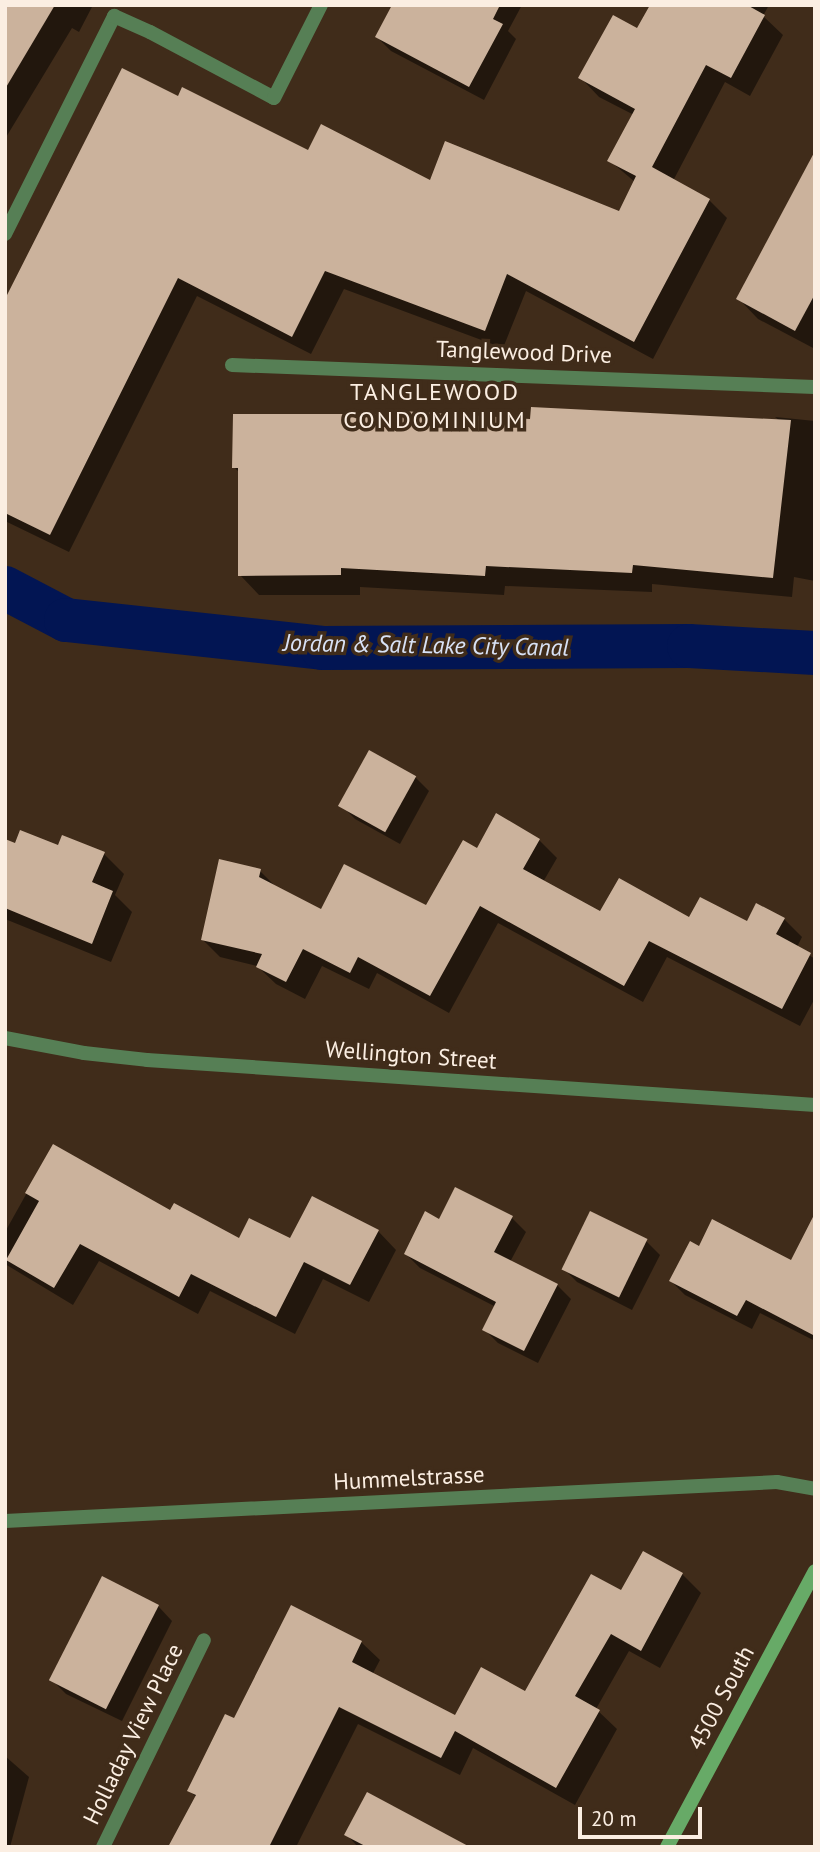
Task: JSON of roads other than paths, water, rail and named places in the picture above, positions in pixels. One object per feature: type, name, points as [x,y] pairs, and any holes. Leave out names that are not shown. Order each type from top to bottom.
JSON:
[{"type":"main road","name":"4500 South","points":[[667,1847],[815,1571]]},
{"type":"street","points":[[5,234],[114,16],[150,32],[274,98],[321,5]]},
{"type":"street","name":"Tanglewood Drive","points":[[232,365],[815,387]]},
{"type":"street","name":"Wellington Street","points":[[5,1038],[85,1053],[147,1060],[815,1105]]},
{"type":"street","name":"Hummelstrasse","points":[[5,1521],[777,1482],[815,1489]]},
{"type":"street","name":"Holladay View Place","points":[[103,1847],[204,1640]]},
{"type":"waterway","name":"Jordan & Salt Lake City Canal","points":[[5,588],[66,620],[322,648],[689,646],[815,653]]},
{"type":"district","name":"TANGLEWOOD CONDOMINIUM","points":[[435,406]]}]
